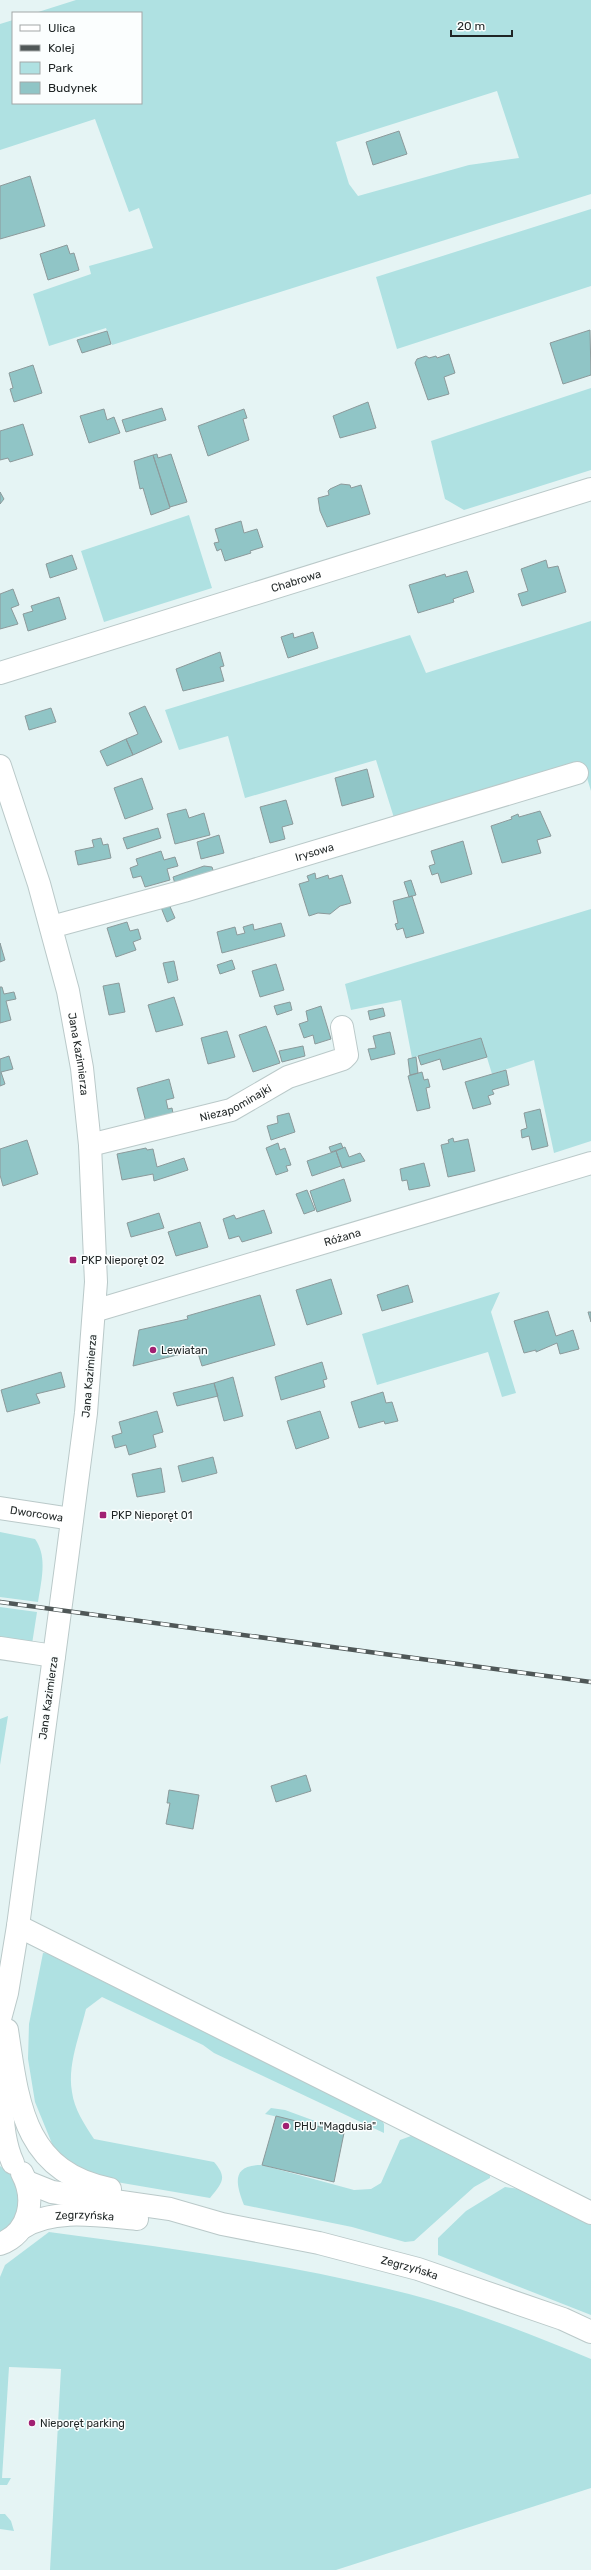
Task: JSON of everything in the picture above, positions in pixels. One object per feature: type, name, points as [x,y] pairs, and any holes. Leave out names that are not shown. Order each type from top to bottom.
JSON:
[{"type":"street","name":"Chabrowa","points":[[0,673],[591,489]]},
{"type":"street","name":"Jana Kazimierza","points":[[0,766],[51,927],[68,991],[82,1068],[90,1145],[96,1239],[94,1311],[86,1406],[17,1935],[7,1993],[4,2025],[0,2120],[3,2142],[7,2159],[27,2182]]},
{"type":"street","name":"Irysowa","points":[[51,927],[184,891],[577,773]]},
{"type":"street","name":"Niezapominajki","points":[[90,1145],[231,1110],[288,1077],[343,1059],[347,1055],[347,1050],[342,1027]]},
{"type":"street","name":"Różana","points":[[94,1311],[591,1163]]},
{"type":"street","name":"Dworcowa","points":[[0,1508],[72,1519]]},
{"type":"street","points":[[0,1648],[54,1656]]},
{"type":"street","points":[[0,1963],[17,1935],[591,2213]]},
{"type":"street","points":[[4,2025],[20,2104],[39,2147],[50,2162],[66,2175],[84,2183],[127,2194],[170,2209]]},
{"type":"street","points":[[22,2228],[30,2206],[27,2182]]},
{"type":"street","name":"Zegrzyńska","points":[[27,2182],[52,2192],[170,2209],[222,2224],[319,2243],[418,2269],[563,2318],[591,2332]]},
{"type":"street","name":"Zegrzyńska","points":[[0,2244],[13,2237],[22,2228],[38,2220],[73,2216],[222,2224]]},
{"type":"green space","points":[[76,0],[591,0],[591,194],[112,345],[106,328],[49,346],[33,294],[91,274],[89,266],[153,248],[139,208],[129,212],[95,119],[0,150],[0,24],[12,20],[12,104],[142,104],[142,12],[38,12]],"holes":[[[497,91],[519,158],[469,165],[358,196],[349,184],[336,142]]]},
{"type":"green space","points":[[591,209],[591,286],[397,349],[376,277]]},
{"type":"green space","points":[[591,388],[591,470],[464,510],[445,499],[431,441]]},
{"type":"green space","points":[[189,515],[212,588],[104,622],[81,551]]},
{"type":"green space","points":[[591,621],[591,791],[583,765],[395,821],[376,760],[245,798],[228,736],[179,750],[165,710],[410,635],[426,673]]},
{"type":"green space","points":[[591,909],[591,1141],[554,1153],[534,1060],[492,1074],[481,1038],[412,1058],[401,1000],[351,1010],[345,984]]},
{"type":"green space","points":[[500,1292],[491,1312],[516,1393],[502,1397],[488,1352],[377,1385],[362,1334]]},
{"type":"green space","points":[[0,1532],[35,1539],[39,1546],[42,1561],[42,1578],[38,1602],[0,1597]]},
{"type":"green space","points":[[0,1607],[37,1612],[32,1644],[0,1642]]},
{"type":"green space","points":[[8,1716],[0,1765],[0,1719]]},
{"type":"green space","points":[[43,1953],[56,1954],[379,2115],[384,2124],[384,2133],[214,2053],[203,2045],[102,1997],[86,2009],[75,2050],[71,2072],[72,2092],[75,2105],[80,2117],[94,2139],[214,2162],[221,2172],[222,2180],[210,2198],[93,2178],[55,2151],[35,2102],[28,2059],[29,2024]]},
{"type":"green space","points":[[271,2108],[285,2110],[345,2132],[265,2114]]},
{"type":"green space","points":[[411,2136],[422,2138],[490,2172],[490,2178],[474,2187],[414,2241],[405,2242],[352,2227],[244,2205],[239,2189],[238,2176],[245,2168],[262,2165],[354,2190],[371,2189],[381,2183],[400,2140]]},
{"type":"green space","points":[[0,2166],[9,2173],[16,2182],[20,2200],[19,2209],[15,2217],[0,2233]]},
{"type":"green space","points":[[505,2187],[520,2189],[591,2225],[591,2315],[438,2255],[438,2238],[466,2211]]},
{"type":"green space","points":[[49,2232],[140,2244],[275,2265],[365,2283],[432,2300],[478,2315],[591,2359],[591,2488],[336,2570],[50,2570],[61,2369],[9,2367],[2,2478],[11,2478],[7,2485],[0,2485],[0,2277],[5,2265]]},
{"type":"green space","points":[[0,2514],[5,2514],[11,2521],[14,2531],[0,2529]]},
{"type":"building","points":[[399,131],[407,154],[373,165],[366,142]]},
{"type":"building","points":[[30,176],[45,226],[0,239],[0,186]]},
{"type":"building","points":[[67,245],[70,254],[74,253],[79,270],[48,280],[40,254]]},
{"type":"building","points":[[590,330],[591,375],[563,384],[550,343]]},
{"type":"building","points":[[107,331],[111,344],[82,353],[77,340]]},
{"type":"building","points":[[449,354],[455,373],[444,377],[449,394],[428,400],[415,363],[417,359],[426,356],[429,358],[436,356],[437,358]]},
{"type":"building","points":[[33,365],[42,393],[14,402],[10,389],[13,388],[9,373]]},
{"type":"building","points":[[368,402],[376,428],[340,438],[333,416]]},
{"type":"building","points":[[162,408],[166,420],[126,432],[122,420]]},
{"type":"building","points":[[104,409],[107,420],[114,417],[120,433],[89,443],[80,416]]},
{"type":"building","points":[[244,409],[247,418],[243,419],[249,440],[208,456],[198,426]]},
{"type":"building","points":[[23,424],[33,455],[10,462],[8,458],[0,460],[0,431]]},
{"type":"building","points":[[157,454],[158,458],[171,454],[187,502],[170,507],[153,455]]},
{"type":"building","points":[[153,455],[170,508],[151,515],[143,488],[140,489],[134,461]]},
{"type":"building","points":[[341,484],[350,485],[351,488],[361,485],[370,514],[327,527],[320,511],[318,498],[329,495],[328,491],[330,489]]},
{"type":"building","points":[[0,492],[4,499],[0,504]]},
{"type":"building","points":[[241,521],[244,533],[257,529],[263,547],[250,551],[251,553],[225,561],[221,549],[217,551],[214,543],[219,542],[215,529]]},
{"type":"building","points":[[72,555],[77,569],[50,578],[46,564]]},
{"type":"building","points":[[546,560],[548,568],[558,566],[566,592],[522,606],[518,594],[528,591],[521,569]]},
{"type":"building","points":[[467,571],[474,592],[453,599],[454,602],[418,613],[409,585],[445,574],[446,577]]},
{"type":"building","points":[[13,589],[19,605],[11,608],[18,624],[0,629],[0,594]]},
{"type":"building","points":[[59,597],[66,619],[28,631],[23,614],[33,611],[31,606]]},
{"type":"building","points":[[313,632],[318,648],[288,658],[281,637],[293,633],[294,638]]},
{"type":"building","points":[[220,652],[224,666],[220,667],[224,681],[183,691],[176,669]]},
{"type":"building","points":[[145,706],[162,742],[133,755],[126,739],[138,734],[129,713]]},
{"type":"building","points":[[51,708],[56,722],[29,730],[25,716]]},
{"type":"building","points":[[126,739],[133,755],[107,766],[100,751]]},
{"type":"building","points":[[367,769],[374,797],[342,806],[335,778]]},
{"type":"building","points":[[142,778],[153,809],[125,819],[114,788]]},
{"type":"building","points":[[286,800],[293,824],[282,827],[285,839],[270,843],[260,807]]},
{"type":"building","points":[[186,809],[189,818],[204,813],[210,835],[175,844],[167,814]]},
{"type":"building","points":[[540,811],[551,836],[537,840],[541,853],[502,863],[491,826],[512,819],[511,817],[518,814],[519,817]]},
{"type":"building","points":[[158,828],[161,838],[127,849],[123,838]]},
{"type":"building","points":[[219,835],[224,853],[201,859],[197,842]]},
{"type":"building","points":[[101,838],[103,845],[108,844],[111,858],[78,865],[75,851],[94,847],[92,840]]},
{"type":"building","points":[[463,841],[472,874],[441,883],[438,873],[432,875],[429,866],[435,864],[431,851]]},
{"type":"building","points":[[161,851],[164,860],[175,857],[178,866],[167,869],[170,880],[145,887],[141,876],[133,878],[130,868],[138,865],[136,859]]},
{"type":"building","points":[[204,866],[212,867],[214,873],[176,887],[173,877]]},
{"type":"building","points":[[315,873],[316,879],[328,875],[329,879],[342,875],[351,903],[340,906],[330,914],[318,913],[309,916],[299,884],[309,881],[307,876]]},
{"type":"building","points":[[411,880],[416,895],[409,897],[404,882]]},
{"type":"building","points":[[412,896],[424,933],[406,938],[403,928],[397,930],[395,924],[398,923],[393,901]]},
{"type":"building","points":[[168,902],[175,918],[167,922],[160,905]]},
{"type":"building","points":[[127,922],[130,931],[138,929],[141,939],[133,942],[136,950],[116,957],[107,928]]},
{"type":"building","points":[[281,923],[285,936],[222,953],[217,932],[235,927],[237,935],[245,933],[243,927],[253,924],[254,930]]},
{"type":"building","points":[[0,943],[5,960],[0,962]]},
{"type":"building","points":[[232,960],[235,969],[220,974],[217,965]]},
{"type":"building","points":[[174,961],[178,980],[168,983],[163,963]]},
{"type":"building","points":[[276,964],[284,990],[260,997],[252,971]]},
{"type":"building","points":[[119,983],[125,1012],[109,1015],[103,986]]},
{"type":"building","points":[[0,987],[2,987],[4,994],[14,992],[16,999],[6,1001],[11,1020],[0,1023]]},
{"type":"building","points":[[174,997],[183,1025],[156,1032],[148,1005]]},
{"type":"building","points":[[290,1002],[292,1010],[277,1015],[274,1006]]},
{"type":"building","points":[[321,1006],[331,1039],[315,1044],[313,1035],[304,1038],[299,1024],[308,1021],[306,1011]]},
{"type":"building","points":[[383,1008],[385,1016],[370,1020],[368,1011]]},
{"type":"building","points":[[266,1026],[280,1063],[253,1072],[239,1035]]},
{"type":"building","points":[[227,1031],[235,1057],[208,1064],[201,1038]]},
{"type":"building","points":[[390,1032],[395,1054],[371,1060],[368,1049],[376,1048],[373,1036]]},
{"type":"building","points":[[481,1038],[487,1057],[443,1070],[440,1059],[421,1065],[418,1056]]},
{"type":"building","points":[[303,1046],[305,1056],[282,1062],[279,1051]]},
{"type":"building","points":[[9,1056],[13,1069],[1,1072],[5,1084],[0,1086],[0,1059]]},
{"type":"building","points":[[416,1057],[418,1073],[410,1075],[408,1059]]},
{"type":"building","points":[[506,1070],[509,1085],[492,1090],[494,1094],[488,1096],[491,1104],[473,1109],[465,1082]]},
{"type":"building","points":[[422,1072],[424,1080],[428,1079],[430,1087],[426,1088],[430,1108],[417,1111],[408,1076]]},
{"type":"building","points":[[169,1079],[174,1098],[166,1100],[168,1109],[172,1108],[173,1113],[147,1126],[137,1088]]},
{"type":"building","points":[[540,1109],[548,1146],[532,1150],[529,1136],[522,1138],[521,1130],[527,1128],[524,1113]]},
{"type":"building","points":[[289,1113],[295,1132],[271,1140],[267,1126],[278,1123],[277,1116]]},
{"type":"building","points":[[453,1138],[454,1142],[468,1139],[475,1171],[448,1177],[441,1145],[449,1143],[448,1140]]},
{"type":"building","points":[[27,1140],[38,1174],[3,1186],[0,1175],[0,1149]]},
{"type":"building","points":[[278,1143],[280,1150],[285,1148],[291,1165],[286,1166],[288,1171],[276,1175],[266,1148]]},
{"type":"building","points":[[341,1143],[343,1148],[331,1152],[329,1147]]},
{"type":"building","points":[[345,1147],[349,1157],[360,1153],[365,1161],[342,1168],[336,1151]]},
{"type":"building","points":[[146,1148],[147,1150],[153,1149],[157,1167],[184,1158],[188,1170],[154,1181],[153,1174],[122,1180],[117,1154]]},
{"type":"building","points":[[336,1151],[341,1166],[312,1176],[307,1161]]},
{"type":"building","points":[[424,1163],[430,1186],[409,1190],[407,1180],[402,1181],[400,1169]]},
{"type":"building","points":[[344,1179],[351,1201],[317,1212],[310,1191]]},
{"type":"building","points":[[307,1190],[315,1210],[304,1214],[296,1194]]},
{"type":"building","points":[[264,1210],[272,1233],[242,1242],[239,1236],[229,1239],[223,1219],[234,1215],[236,1219]]},
{"type":"building","points":[[159,1213],[164,1228],[131,1237],[127,1223]]},
{"type":"building","points":[[200,1222],[208,1247],[176,1256],[168,1232]]},
{"type":"building","points":[[331,1279],[342,1314],[307,1325],[296,1290]]},
{"type":"building","points":[[408,1285],[413,1302],[382,1311],[377,1295]]},
{"type":"building","points":[[260,1295],[275,1345],[202,1366],[197,1350],[133,1366],[139,1330],[188,1319],[187,1316]]},
{"type":"building","points":[[548,1311],[556,1336],[573,1330],[579,1349],[560,1354],[557,1343],[536,1352],[536,1350],[524,1353],[514,1321]]},
{"type":"building","points":[[588,1312],[591,1312],[591,1322]]},
{"type":"building","points":[[322,1362],[327,1379],[323,1380],[325,1387],[281,1400],[275,1377]]},
{"type":"building","points":[[61,1372],[65,1387],[36,1394],[40,1403],[7,1412],[1,1390]]},
{"type":"building","points":[[233,1377],[243,1416],[224,1421],[214,1383]]},
{"type":"building","points":[[214,1383],[218,1396],[177,1406],[173,1393]]},
{"type":"building","points":[[383,1392],[386,1403],[392,1402],[398,1421],[385,1424],[384,1421],[359,1428],[351,1402]]},
{"type":"building","points":[[157,1411],[163,1432],[153,1435],[156,1447],[129,1455],[126,1445],[115,1448],[112,1436],[122,1433],[119,1422]]},
{"type":"building","points":[[320,1411],[329,1438],[296,1449],[287,1421]]},
{"type":"building","points":[[213,1457],[217,1473],[182,1482],[178,1466]]},
{"type":"building","points":[[161,1468],[165,1492],[137,1497],[132,1474]]},
{"type":"building","points":[[306,1775],[311,1791],[276,1802],[271,1786]]},
{"type":"building","points":[[169,1790],[199,1795],[193,1829],[166,1824],[170,1803],[167,1803]]},
{"type":"building","points":[[276,2116],[344,2133],[334,2182],[262,2165]]},
{"type":"railway","points":[[0,1602],[591,1682]]},
{"type":"place","name":"PKP Nieporęt 02","points":[[73,1260]]},
{"type":"place","name":"Lewiatan","points":[[153,1350]]},
{"type":"place","name":"PKP Nieporęt 01","points":[[103,1515]]},
{"type":"place","name":"PHU \"Magdusia\"","points":[[286,2126]]},
{"type":"place","name":"Nieporęt parking","points":[[32,2423]]}]
